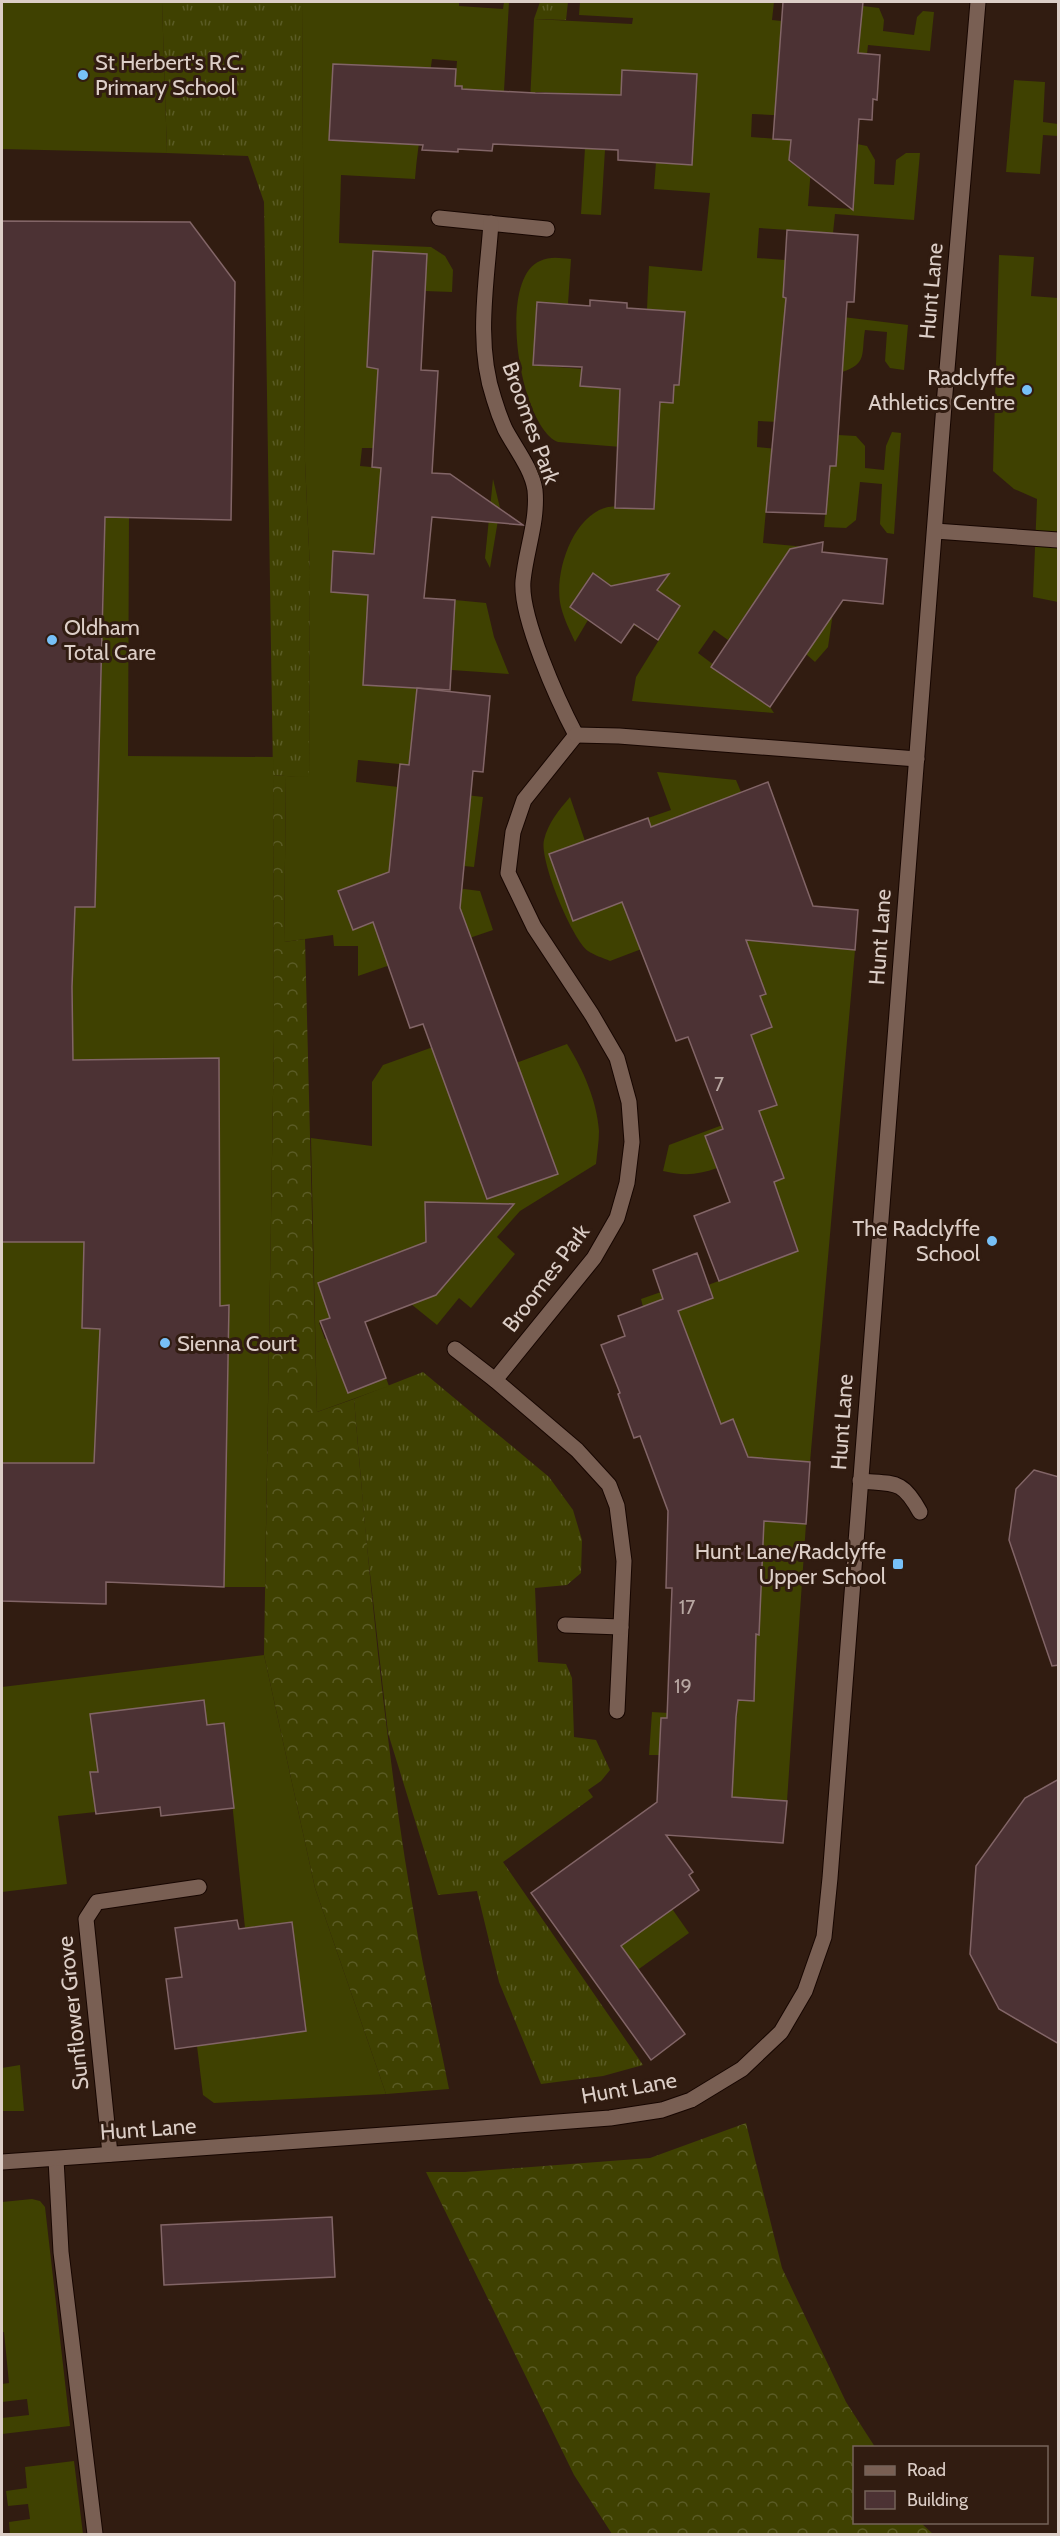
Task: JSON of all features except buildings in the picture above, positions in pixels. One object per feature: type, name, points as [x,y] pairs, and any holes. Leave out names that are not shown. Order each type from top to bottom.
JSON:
[{"type":"street","name":"Hunt Lane","points":[[2,2162],[610,2118],[662,2110],[692,2100],[733,2075],[781,2032],[805,1991],[824,1937],[978,2]]},
{"type":"street","points":[[439,218],[547,229]]},
{"type":"street","name":"Broomes Park","points":[[492,223],[482,344],[486,374],[504,427],[524,462],[535,488],[535,514],[528,543],[524,595],[537,642],[561,707],[576,735],[524,800],[513,832],[508,873],[534,927],[592,1015],[617,1058],[629,1102],[632,1142],[625,1191],[617,1218],[594,1258],[495,1380]]},
{"type":"street","points":[[935,531],[1059,540]]},
{"type":"street","points":[[576,735],[619,736],[917,759]]},
{"type":"street","points":[[455,1349],[577,1450],[609,1485],[617,1506],[624,1560],[617,1711]]},
{"type":"street","points":[[860,1481],[898,1485],[911,1496],[920,1512]]},
{"type":"street","points":[[565,1625],[621,1627]]},
{"type":"street","name":"Sunflower Grove","points":[[110,2154],[86,1919],[97,1902],[199,1887]]},
{"type":"street","points":[[56,2158],[61,2253],[95,2535]]},
{"type":"green space","name":"St Herbert's R.C. Primary School","points":[[2,2],[162,2],[167,153],[2,149]]},
{"type":"green space","points":[[162,2],[302,2],[305,462],[310,570],[309,778],[273,775],[264,202],[248,156],[167,153]]},
{"type":"green space","points":[[302,2],[459,2],[459,6],[503,9],[504,2],[509,2],[501,144],[493,144],[496,91],[462,89],[462,86],[455,86],[457,61],[432,59],[415,179],[341,175],[339,243],[431,247],[445,256],[453,270],[452,292],[425,291],[427,254],[373,251],[367,367],[378,369],[374,448],[362,448],[360,466],[448,474],[447,490],[379,485],[373,554],[334,552],[331,592],[370,595],[451,664],[455,600],[486,603],[494,637],[509,674],[409,667],[364,685],[417,688],[409,765],[358,760],[356,782],[483,797],[474,867],[464,866],[397,796],[390,858],[420,862],[338,891],[353,930],[464,889],[480,891],[493,930],[358,976],[358,946],[334,946],[333,935],[284,942],[286,776],[309,777],[310,570],[305,462]],"holes":[[[333,64],[413,68],[329,140]]]},
{"type":"green space","points":[[540,2],[568,2],[566,20],[534,19]]},
{"type":"green space","points":[[580,2],[774,2],[772,20],[860,29],[863,6],[879,8],[884,20],[883,31],[914,35],[917,17],[923,11],[934,12],[930,51],[868,45],[867,54],[817,50],[813,95],[790,147],[789,161],[797,167],[811,168],[808,206],[853,209],[857,144],[867,146],[875,160],[874,184],[894,185],[896,160],[906,153],[920,153],[914,220],[835,214],[833,233],[759,228],[757,258],[785,260],[783,297],[836,301],[835,316],[908,325],[904,370],[890,368],[885,361],[887,332],[865,330],[860,361],[842,372],[783,321],[778,381],[779,422],[758,421],[757,447],[777,449],[777,462],[836,466],[838,435],[856,436],[865,446],[865,468],[884,470],[886,446],[892,432],[901,433],[894,534],[887,533],[880,524],[882,484],[860,482],[856,520],[846,528],[824,527],[828,481],[769,476],[763,543],[817,548],[835,599],[828,647],[815,662],[806,654],[813,614],[767,583],[728,640],[714,630],[698,653],[770,707],[774,713],[632,701],[636,677],[680,606],[664,595],[641,629],[633,625],[650,584],[644,579],[632,581],[624,594],[592,573],[570,607],[588,620],[575,642],[561,607],[559,594],[563,563],[575,534],[584,522],[595,512],[608,507],[655,509],[655,492],[634,448],[558,442],[545,431],[533,410],[524,383],[518,353],[516,322],[519,295],[527,273],[540,261],[555,258],[571,259],[568,304],[537,302],[533,365],[582,369],[581,386],[623,390],[673,403],[674,385],[679,385],[684,312],[647,309],[649,266],[702,271],[710,193],[654,189],[656,162],[692,164],[697,74],[622,70],[618,149],[608,95],[536,92],[534,124],[529,123],[534,19],[632,24],[633,18],[579,15]],"holes":[[[752,114],[791,116],[789,140],[751,137]]]},
{"type":"green space","points":[[1014,80],[1045,82],[1043,122],[1058,124],[1058,136],[1043,135],[1040,174],[1006,172]]},
{"type":"green space","points":[[585,148],[605,150],[601,215],[581,214]]},
{"type":"green space","name":"Radclyffe Athletics Centre","points":[[999,255],[1034,257],[1031,296],[1058,298],[1058,602],[1033,597],[1037,499],[1014,489],[993,471]]},
{"type":"green space","points":[[493,479],[500,508],[490,568],[485,558]]},
{"type":"green space","points":[[55,515],[129,518],[128,756],[273,757],[274,1034],[265,1587],[224,1587],[229,1306],[220,1306],[219,1058],[82,1328],[103,1329],[96,1407],[100,1408],[98,1470],[2,1469],[2,1242],[42,1242],[38,1022],[2,1022],[2,1016],[53,1015],[20,906],[95,906],[105,545]]},
{"type":"green space","points":[[657,772],[736,780],[741,792],[663,858],[648,818],[671,810]]},
{"type":"green space","points":[[273,775],[286,776],[284,942],[305,939],[317,1412],[354,1399],[372,1601],[397,1803],[418,1937],[449,2089],[386,2094],[315,1888],[264,1655],[274,1034]]},
{"type":"green space","points":[[570,797],[585,841],[550,854],[593,894],[812,906],[809,946],[855,950],[810,1462],[730,1455],[743,1446],[733,1420],[702,1431],[715,1409],[698,1364],[643,1307],[641,1299],[661,1292],[670,1314],[712,1298],[708,1285],[791,1254],[797,1246],[791,1230],[729,1198],[784,1178],[760,1115],[705,1136],[717,1168],[690,1174],[663,1171],[669,1145],[776,1105],[751,1035],[772,1027],[747,1002],[766,994],[756,968],[673,937],[610,961],[588,951],[581,944],[558,898],[544,850],[548,828]]},
{"type":"green space","points":[[567,1044],[584,1075],[598,1120],[596,1164],[520,1211],[497,1237],[515,1254],[471,1308],[459,1298],[437,1325],[406,1300],[389,1258],[318,1283],[330,1318],[319,1323],[325,1339],[339,1334],[332,1350],[348,1392],[386,1378],[389,1386],[317,1412],[311,1138],[372,1146],[372,1082],[383,1065],[433,1047],[516,1063]],"holes":[[[536,1115],[558,1174],[521,1187],[509,1154]],[[433,1202],[444,1203],[485,1238],[445,1285],[415,1259],[438,1232],[425,1222],[425,1211]]]},
{"type":"green space","points":[[423,1372],[549,1477],[573,1510],[582,1540],[581,1573],[567,1585],[535,1588],[538,1662],[566,1664],[572,1678],[574,1737],[596,1740],[610,1770],[601,1781],[588,1790],[593,1797],[503,1862],[643,2065],[603,2076],[541,2084],[499,1982],[477,1891],[438,1895],[388,1733],[366,1538],[354,1399]]},
{"type":"green space","points":[[745,1520],[806,1524],[787,1801],[732,1797],[736,1721],[660,1755],[649,1755],[652,1712],[737,1717],[738,1700],[754,1700],[755,1657],[742,1634],[759,1634],[760,1596]]},
{"type":"green space","points":[[264,1655],[315,1888],[386,2094],[214,2103],[203,2095],[197,2046],[306,2031],[292,1922],[245,1928],[224,1724],[207,1725],[203,1700],[91,1714],[98,1772],[91,1772],[96,1812],[58,1816],[67,1884],[2,1892],[2,1687]]},
{"type":"green space","points":[[654,1883],[689,1933],[604,1994],[573,1953],[602,1932]]},
{"type":"green space","points":[[20,2065],[24,2111],[2,2111],[2,2068]]},
{"type":"green space","points":[[746,2123],[782,2268],[846,2402],[874,2446],[853,2446],[853,2524],[922,2524],[933,2534],[612,2534],[574,2475],[426,2172],[465,2172],[650,2158]]},
{"type":"green space","points":[[32,2199],[40,2201],[45,2207],[70,2426],[2,2434],[2,2418],[29,2415],[27,2399],[2,2402],[2,2384],[9,2383],[4,2332],[2,2332],[2,2202]]},
{"type":"green space","points":[[74,2461],[83,2534],[10,2534],[9,2522],[30,2519],[28,2504],[8,2506],[6,2491],[27,2488],[25,2467]]},
{"type":"place","name":"St Herbert's R.C. Primary School","points":[[83,75]]},
{"type":"place","name":"Radclyffe Athletics Centre","points":[[1027,390]]},
{"type":"place","name":"Oldham Total Care","points":[[52,640]]},
{"type":"place","name":"The Radclyffe School","points":[[992,1241]]},
{"type":"place","name":"Sienna Court","points":[[165,1343]]},
{"type":"place","name":"Hunt Lane/Radclyffe Upper School","points":[[898,1564]]}]
